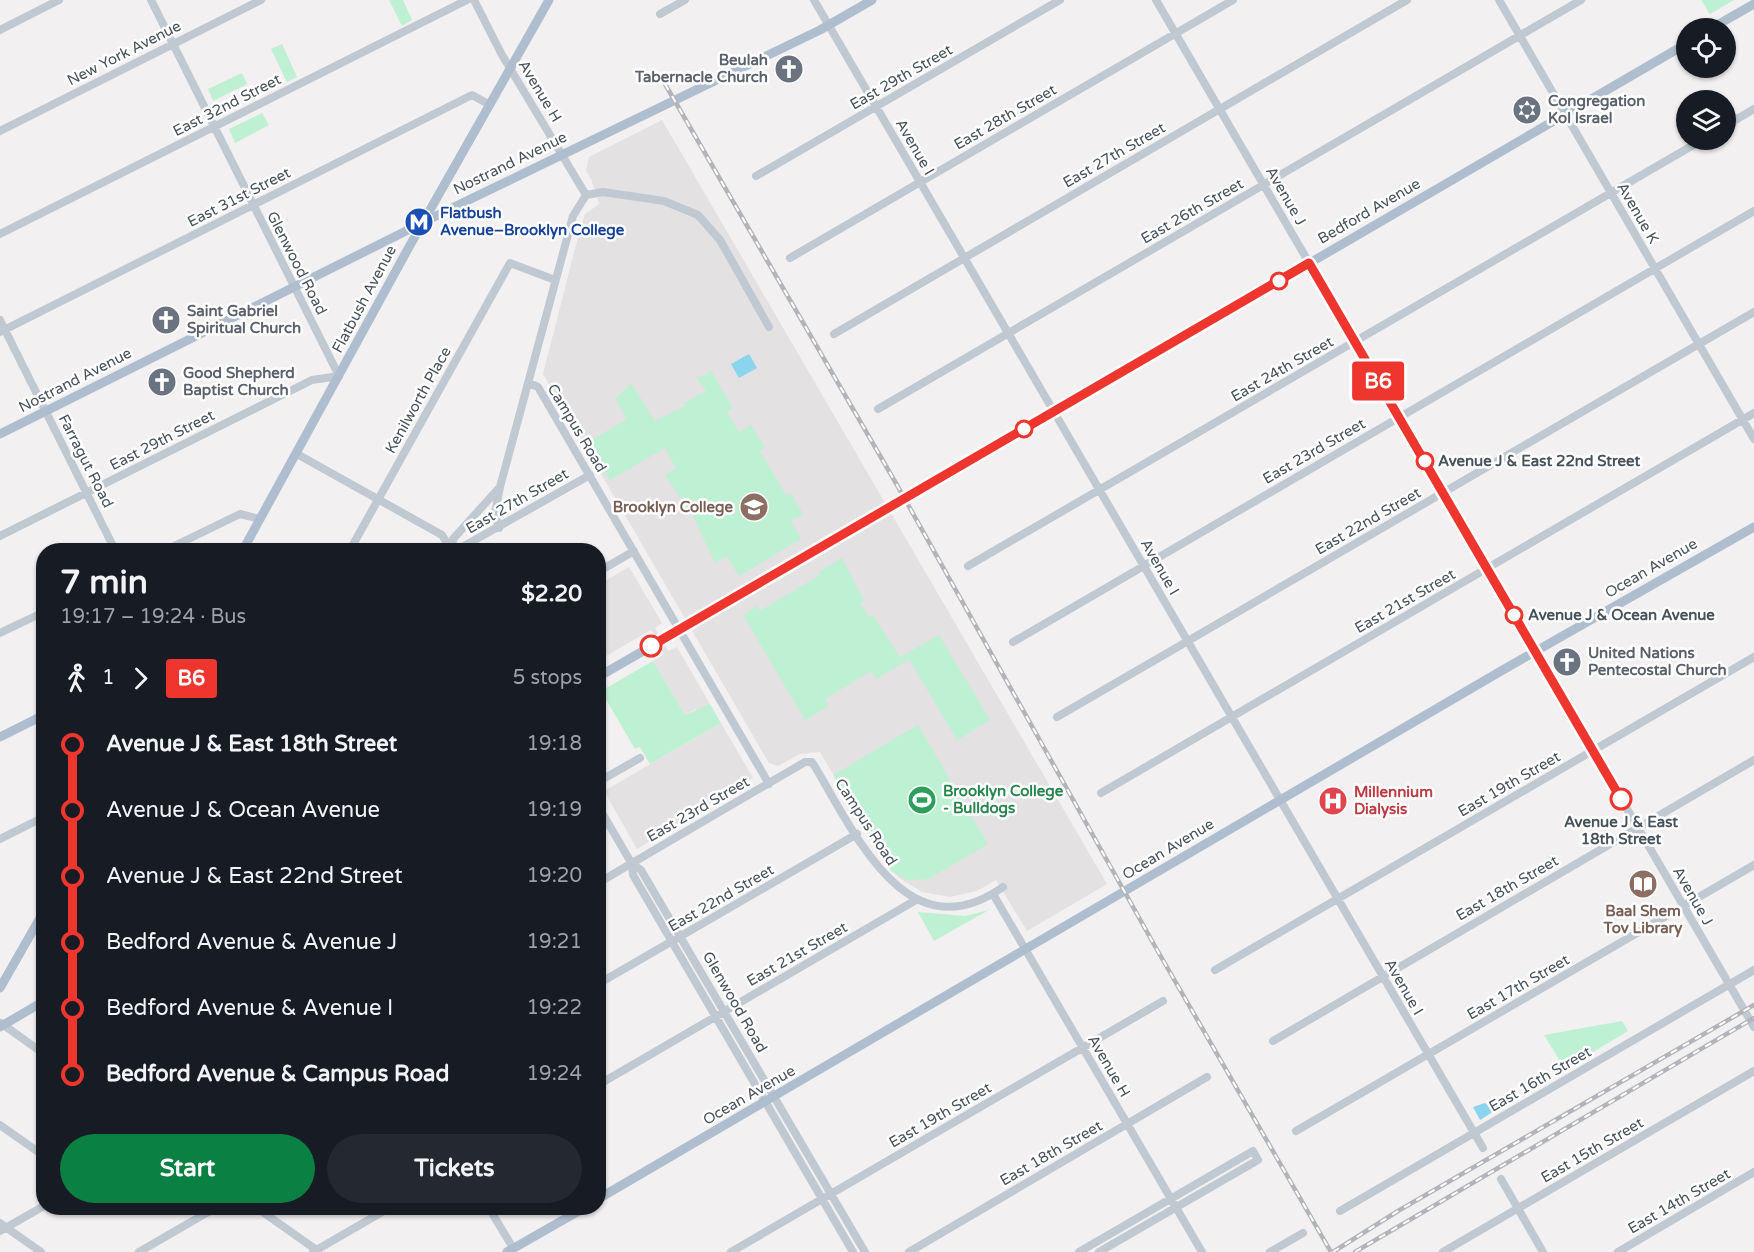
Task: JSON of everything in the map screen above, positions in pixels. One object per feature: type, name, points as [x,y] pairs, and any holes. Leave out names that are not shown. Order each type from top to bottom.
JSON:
[{"type":"main road","name":"Flatbush Avenue","points":[[247,543],[549,0]]},
{"type":"main road","name":"Nostrand Avenue","points":[[0,434],[294,286],[829,26],[872,0]]},
{"type":"main road","points":[[1730,18],[1754,4]]},
{"type":"main road","name":"Bedford Avenue","points":[[606,672],[1676,50]]},
{"type":"main road","name":"Ocean Avenue","points":[[606,1194],[1535,651],[1754,527]]},
{"type":"main road","points":[[0,737],[36,720]]},
{"type":"main road","points":[[0,988],[36,925]]},
{"type":"main road","points":[[1,1025],[36,1005]]},
{"type":"main road","points":[[510,1250],[572,1215]]},
{"type":"street","points":[[0,30],[59,0]]},
{"type":"street","name":"Glenwood Road","points":[[151,0],[339,376]]},
{"type":"street","name":"New York Avenue","points":[[0,131],[261,0]]},
{"type":"street","name":"East 32nd Street","points":[[0,234],[466,0]]},
{"type":"street","name":"Avenue H","points":[[474,0],[511,69],[586,195]]},
{"type":"street","points":[[660,14],[685,0]]},
{"type":"street","name":"Avenue I","points":[[814,0],[1483,1148]]},
{"type":"street","name":"East 29th Street","points":[[756,177],[1060,0]]},
{"type":"street","name":"Avenue J","points":[[1156,0],[1754,1027]]},
{"type":"street","name":"East 28th Street","points":[[790,258],[1233,0]]},
{"type":"street","name":"East 27th Street","points":[[834,334],[1407,0]]},
{"type":"street","name":"Avenue K","points":[[1499,0],[1754,439]]},
{"type":"street","name":"East 26th Street","points":[[879,409],[1581,0]]},
{"type":"street","name":"East 31st Street","points":[[2,331],[472,96],[490,105]]},
{"type":"street","points":[[1736,120],[1754,109]]},
{"type":"street","name":"East 24th Street","points":[[968,566],[1685,150]]},
{"type":"street","points":[[586,195],[612,194],[676,204],[706,221],[720,240],[769,327]]},
{"type":"street","name":"Campus Road","points":[[586,195],[573,216],[529,383],[538,387],[769,784]]},
{"type":"street","name":"East 23rd Street","points":[[1013,642],[1754,211]]},
{"type":"street","name":"Kenilworth Place","points":[[354,543],[510,263],[555,280]]},
{"type":"street","name":"East 22nd Street","points":[[1057,717],[1754,312]]},
{"type":"street","name":"Farragut Road","points":[[0,320],[2,331],[46,411],[112,543]]},
{"type":"street","name":"East 29th Street","points":[[0,536],[312,380],[339,376]]},
{"type":"street","points":[[499,528],[495,513],[500,487],[529,383]]},
{"type":"street","name":"East 21st Street","points":[[1101,793],[1754,413]]},
{"type":"street","points":[[297,454],[442,535],[447,543]]},
{"type":"street","name":"East 27th Street","points":[[470,543],[590,475]]},
{"type":"street","points":[[452,543],[453,539],[500,487]]},
{"type":"street","points":[[180,543],[240,514],[260,519]]},
{"type":"street","points":[[606,567],[634,551]]},
{"type":"street","points":[[0,633],[36,616]]},
{"type":"street","name":"East 19th Street","points":[[1215,970],[1754,657]]},
{"type":"street","points":[[606,777],[640,758]]},
{"type":"street","name":"East 18th Street","points":[[1273,1041],[1754,760]]},
{"type":"street","name":"East 23rd Street","points":[[606,879],[805,762],[812,762]]},
{"type":"street","name":"Campus Road","points":[[812,762],[882,874],[916,900]]},
{"type":"street","name":"Glenwood Road","points":[[606,820],[632,864],[633,875],[853,1252]]},
{"type":"street","points":[[0,839],[36,821]]},
{"type":"street","name":"East 22nd Street","points":[[606,979],[857,834]]},
{"type":"street","name":"Glenwood Road","points":[[632,864],[641,870],[681,936],[865,1252]]},
{"type":"street","name":"East 17th Street","points":[[1296,1131],[1754,865]]},
{"type":"street","points":[[916,900],[955,905],[993,894],[1003,887]]},
{"type":"street","name":"Avenue H","points":[[993,894],[1202,1252]]},
{"type":"street","name":"East 21st Street","points":[[606,1080],[916,900]]},
{"type":"street","name":"East 16th Street","points":[[1340,1211],[1754,970]]},
{"type":"street","name":"East 19th Street","points":[[732,1252],[1163,1000]]},
{"type":"street","points":[[1,1025],[36,1049]]},
{"type":"street","name":"East 15th Street","points":[[1443,1252],[1754,1071]]},
{"type":"street","name":"East 18th Street","points":[[909,1252],[1207,1077]]},
{"type":"street","points":[[0,1125],[36,1150]]},
{"type":"street","points":[[1083,1251],[1253,1151],[1258,1160],[1099,1252]]},
{"type":"street","name":"East 14th Street","points":[[1617,1252],[1754,1172]]},
{"type":"street","points":[[1501,1179],[1543,1252]]},
{"type":"street","points":[[2,1227],[36,1210]]},
{"type":"street","points":[[139,1252],[203,1215]]},
{"type":"street","points":[[267,1215],[316,1251],[377,1215]]},
{"type":"street","points":[[492,1215],[510,1250]]},
{"type":"street","points":[[2,1227],[41,1252]]},
{"type":"street","points":[[1270,1252],[1303,1233]]},
{"type":"shaded area","name":"Brooklyn College","points":[[662,120],[1107,884],[1027,931],[996,880],[977,891],[950,897],[922,892],[899,878],[884,861],[820,752],[800,754],[778,766],[769,763],[543,374],[580,229],[585,214],[599,204],[586,171],[589,157]]},
{"type":"shaded area","points":[[629,567],[662,623],[655,628],[668,651],[677,647],[710,704],[685,715],[653,661],[664,654],[651,630],[606,656],[606,580]]},
{"type":"shaded area","points":[[721,723],[753,778],[637,849],[606,795],[606,790]]},
{"type":"green space","points":[[389,0],[403,0],[412,20],[402,26]]},
{"type":"green space","points":[[1701,0],[1734,0],[1710,14]]},
{"type":"green space","points":[[282,44],[297,77],[287,82],[271,49]]},
{"type":"green space","points":[[242,73],[247,84],[213,101],[208,89]]},
{"type":"green space","points":[[262,113],[269,125],[235,143],[229,129]]},
{"type":"green space","points":[[711,371],[733,408],[727,412],[739,432],[751,425],[765,447],[760,451],[786,495],[791,493],[803,514],[791,521],[801,539],[739,576],[727,556],[715,563],[694,518],[665,475],[676,468],[665,448],[610,480],[588,442],[627,419],[615,398],[632,384],[655,421],[685,406],[684,403],[706,391],[696,376],[702,377]]},
{"type":"green space","points":[[842,558],[864,601],[860,603],[869,617],[873,615],[900,657],[939,635],[990,720],[957,740],[909,659],[876,679],[871,671],[825,699],[829,706],[805,720],[743,615],[757,606],[760,611],[820,575],[819,572]]},
{"type":"green space","points":[[653,661],[685,715],[710,704],[721,723],[650,764],[640,747],[635,749],[606,700],[606,688]]},
{"type":"green space","points":[[918,725],[988,844],[928,879],[907,880],[891,871],[833,775]]},
{"type":"green space","points":[[989,910],[934,941],[918,912],[965,916]]},
{"type":"green space","points":[[1622,1021],[1628,1031],[1565,1069],[1544,1035]]},
{"type":"water","points":[[749,354],[757,368],[739,378],[731,364]]},
{"type":"water","points":[[1485,1103],[1494,1111],[1480,1120],[1473,1107]]},
{"type":"railway","points":[[665,84],[897,485],[1156,948],[1331,1252]]},
{"type":"railway","points":[[1333,1252],[1398,1211],[1754,1005]]},
{"type":"railway","points":[[1355,1252],[1754,1018]]},
{"type":"bus line","name":"B6","points":[[651,646],[1309,263],[1621,799]]},
{"type":"place","name":"Beulah Tabernacle Church","points":[[789,69]]},
{"type":"place","name":"Congregation Kol Israel","points":[[1527,110]]},
{"type":"place","name":"Flatbush Avenue–Brooklyn College","points":[[419,222]]},
{"type":"place","name":"Saint Gabriel Spiritual Church","points":[[166,320]]},
{"type":"place","name":"Good Shepherd Baptist Church","points":[[162,382]]},
{"type":"place","name":"Avenue J & East 22nd Street","points":[[1425,461]]},
{"type":"place","name":"Brooklyn College","points":[[754,507]]},
{"type":"place","name":"Avenue J & Ocean Avenue","points":[[1514,615]]},
{"type":"place","name":"United Nations Pentecostal Church","points":[[1567,662]]},
{"type":"place","name":"Avenue J & East 18th Street","points":[[1621,799]]},
{"type":"place","name":"Brooklyn College - Bulldogs","points":[[922,800]]},
{"type":"place","name":"Millennium Dialysis","points":[[1333,801]]},
{"type":"place","name":"Baal Shem Tov Library","points":[[1643,884]]}]
